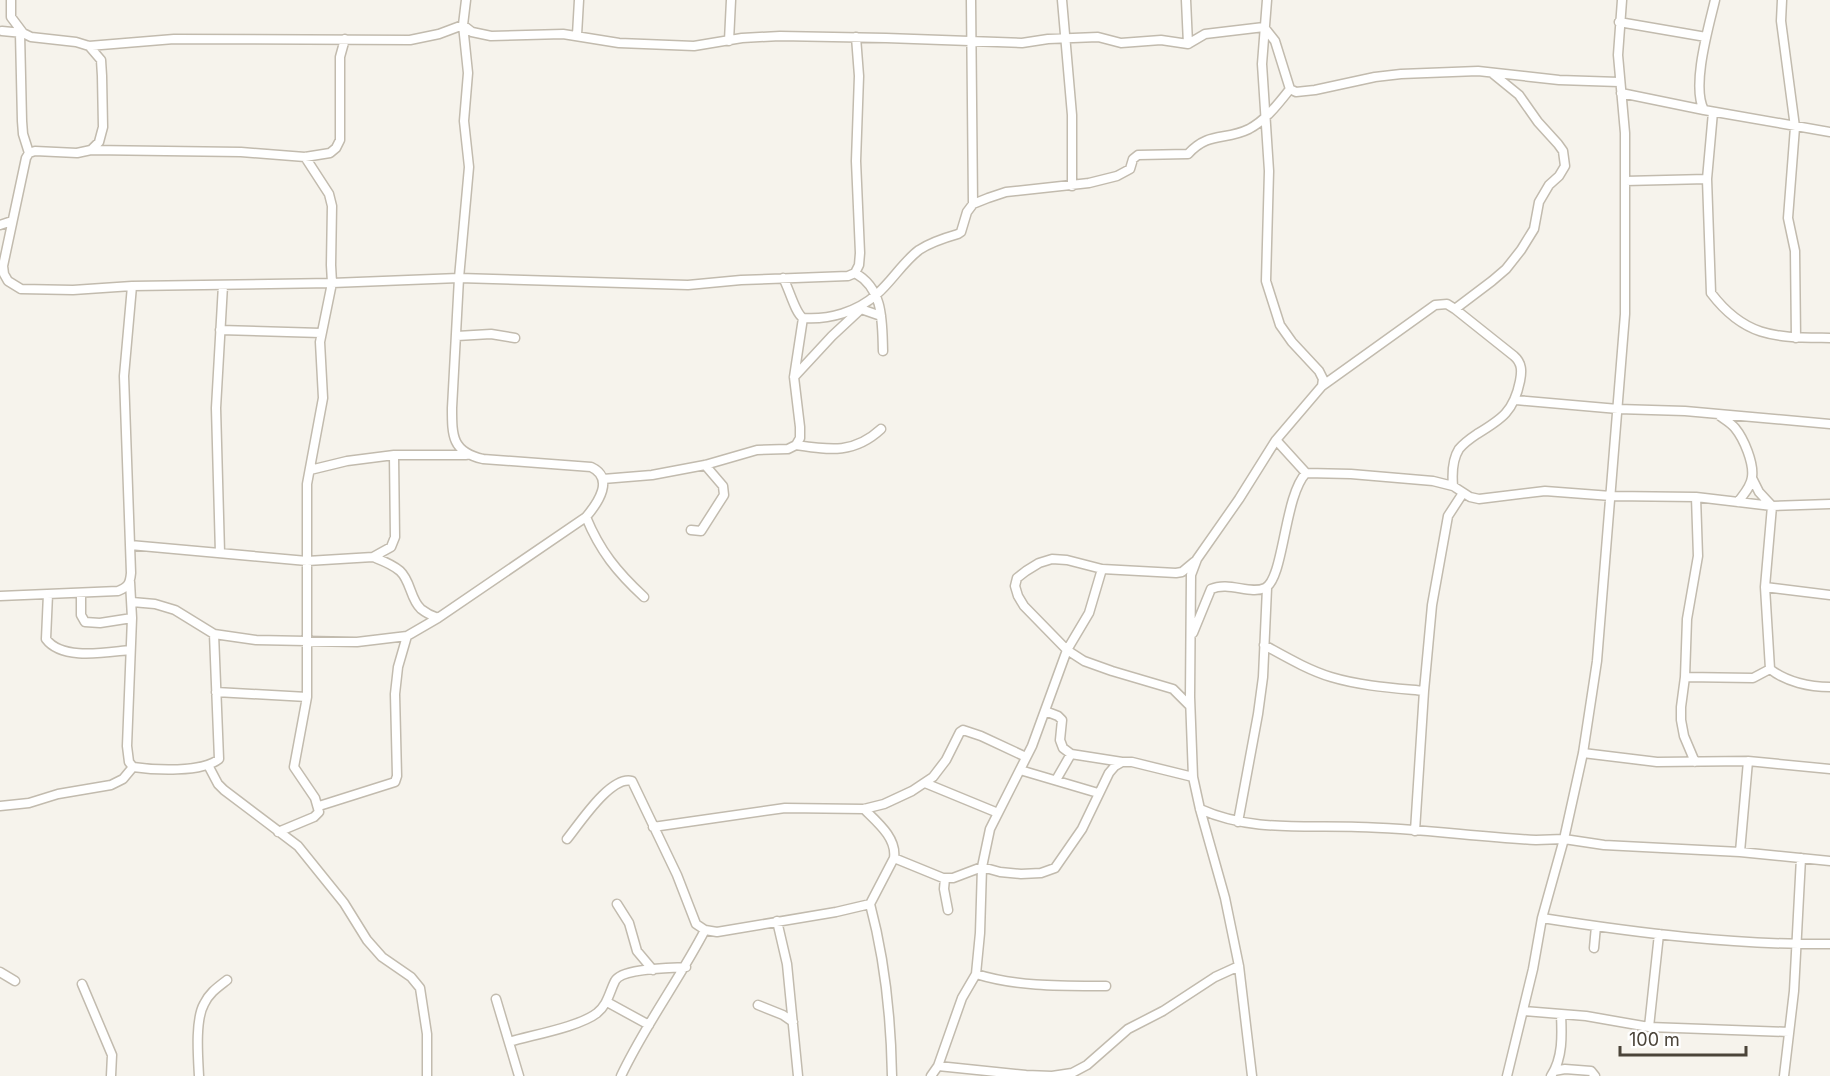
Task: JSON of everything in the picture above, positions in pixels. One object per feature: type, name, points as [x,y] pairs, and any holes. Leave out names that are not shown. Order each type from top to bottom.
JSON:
[{"type":"street","points":[[1,31],[6,28],[11,17],[11,0]]},
{"type":"street","points":[[466,0],[463,25],[468,73],[465,121],[469,167],[459,278],[452,428],[456,442],[466,455]]},
{"type":"street","points":[[577,35],[579,0]]},
{"type":"street","points":[[729,41],[731,0]]},
{"type":"street","points":[[971,0],[974,204]]},
{"type":"street","points":[[1062,0],[1072,115],[1072,186]]},
{"type":"street","points":[[1186,0],[1188,44]]},
{"type":"street","points":[[1267,0],[1262,64],[1269,171],[1266,281],[1280,325],[1292,342],[1319,371],[1323,379],[1322,386]]},
{"type":"street","points":[[1507,1076],[1542,918],[1564,839],[1582,753],[1597,661],[1624,315],[1624,132],[1618,55],[1622,0]]},
{"type":"street","points":[[1715,0],[1706,37],[1699,93],[1701,103],[1709,111],[1707,179],[1711,293],[1751,330],[1796,338],[1830,338]]},
{"type":"street","points":[[1782,0],[1781,21],[1795,127],[1788,218],[1795,251],[1796,338]]},
{"type":"street","points":[[11,17],[21,33],[22,121],[29,153],[22,171],[2,257],[2,274],[21,289],[73,290],[132,286],[332,283],[459,278],[679,285],[783,278],[840,277],[855,273],[859,265],[860,253],[856,160],[859,76],[856,37]]},
{"type":"street","points":[[1619,22],[1706,37]]},
{"type":"street","points":[[1,31],[89,46],[114,46],[174,39],[410,40],[439,34],[463,25]]},
{"type":"street","points":[[463,25],[472,32],[491,36],[577,35],[619,43],[669,46],[694,46],[753,36],[1022,43],[1098,37],[1121,42],[1161,40],[1188,44],[1205,34],[1264,27]]},
{"type":"street","points":[[1264,27],[1275,41],[1290,89],[1296,92],[1375,77],[1478,71],[1559,80],[1619,82]]},
{"type":"street","points":[[29,153],[35,151],[78,153],[91,150],[241,152],[305,157],[330,153],[340,140],[340,57],[345,39]]},
{"type":"street","points":[[89,46],[101,60]]},
{"type":"street","points":[[91,150],[99,142],[103,126],[101,60],[107,50],[114,46]]},
{"type":"street","points":[[1455,309],[1506,269],[1521,250],[1534,229],[1536,213],[1543,194],[1565,166],[1563,151],[1558,144],[1538,122],[1519,95],[1492,73]]},
{"type":"street","points":[[794,377],[859,308],[876,295],[918,251],[931,243],[961,232],[967,212],[974,204],[1006,192],[1072,186],[1125,173],[1130,169],[1135,156],[1138,155],[1188,154],[1203,140],[1246,131],[1266,117],[1290,89]]},
{"type":"street","points":[[1621,93],[1830,132]]},
{"type":"street","points":[[1265,104],[1281,100]]},
{"type":"street","points":[[278,832],[314,817],[319,812],[319,806],[294,767],[307,697],[307,498],[323,398],[320,354],[321,333],[332,283],[332,206],[329,194],[305,157]]},
{"type":"street","points":[[1624,181],[1707,179]]},
{"type":"street","points":[[0,225],[12,220]]},
{"type":"street","points":[[855,273],[870,284],[876,295],[881,316],[883,351]]},
{"type":"street","points":[[783,278],[789,288],[798,315],[803,318],[843,314],[859,308],[881,316]]},
{"type":"street","points":[[220,553],[216,408],[223,285]]},
{"type":"street","points":[[132,286],[124,375],[132,603],[127,746],[129,762],[134,767],[168,770],[208,765],[219,759],[214,634]]},
{"type":"street","points":[[1190,705],[1173,689],[1103,668],[1084,661],[1067,650],[1018,597],[1015,586],[1017,578],[1039,563],[1052,559],[1067,560],[1102,569],[1176,573],[1188,567],[1197,559],[1239,499],[1276,440],[1322,386],[1435,305],[1448,304],[1519,360],[1521,367],[1516,400],[1503,418],[1469,439],[1459,449],[1454,462],[1453,486]]},
{"type":"street","points":[[796,446],[800,438],[800,427],[794,377],[803,318]]},
{"type":"street","points":[[220,330],[321,333]]},
{"type":"street","points":[[457,336],[491,334],[515,338]]},
{"type":"street","points":[[1516,400],[1830,424]]},
{"type":"street","points":[[1717,415],[1736,428],[1748,454],[1752,478],[1759,492],[1772,506],[1765,587],[1770,669],[1780,677],[1830,687]]},
{"type":"street","points":[[603,479],[652,475],[705,465],[747,452],[788,449],[796,446],[849,448],[862,444],[881,429]]},
{"type":"street","points":[[1276,440],[1306,473],[1433,481],[1453,486],[1479,499],[1545,491],[1611,496],[1696,497],[1772,506],[1830,504]]},
{"type":"street","points":[[130,545],[307,561],[373,557],[391,547],[395,537],[394,455]]},
{"type":"street","points":[[132,603],[155,604],[174,610],[214,634],[256,640],[378,641],[407,636],[438,618],[586,517],[598,503],[603,479],[598,470],[591,467],[503,461],[466,455],[394,455],[347,461],[310,470]]},
{"type":"street","points":[[692,530],[701,531],[724,495],[723,486],[705,465]]},
{"type":"street","points":[[1238,822],[1263,677],[1267,588],[1274,577],[1293,495],[1299,480],[1306,473]]},
{"type":"street","points":[[1738,502],[1749,487],[1752,478]]},
{"type":"street","points":[[1414,831],[1432,605],[1448,516],[1463,493]]},
{"type":"street","points":[[1695,762],[1684,736],[1681,720],[1687,619],[1698,549],[1696,497]]},
{"type":"street","points":[[586,517],[601,549],[625,579],[644,597]]},
{"type":"street","points":[[373,557],[390,564],[401,572],[418,606],[438,618]]},
{"type":"street","points":[[1197,559],[1191,575],[1190,591],[1190,705],[1193,777],[1225,898],[1239,966],[1252,1076]]},
{"type":"street","points":[[931,1076],[939,1066],[962,998],[976,974],[982,867],[988,837],[1046,711],[1055,679],[1067,650],[1089,613],[1102,569]]},
{"type":"street","points":[[0,596],[118,591],[126,588],[130,582]]},
{"type":"street","points":[[1191,638],[1211,589],[1219,585],[1259,590],[1267,588]]},
{"type":"street","points":[[1765,587],[1830,595]]},
{"type":"street","points":[[81,593],[81,618],[85,622],[132,618]]},
{"type":"street","points":[[48,594],[46,639],[58,650],[71,652],[130,650]]},
{"type":"street","points":[[319,806],[395,782],[397,776],[395,694],[398,667],[407,636]]},
{"type":"street","points":[[1264,645],[1299,664],[1332,678],[1424,691]]},
{"type":"street","points":[[1684,677],[1753,678],[1770,669]]},
{"type":"street","points":[[216,692],[307,697]]},
{"type":"street","points":[[1046,711],[1062,720],[1060,745],[1071,753],[1132,762],[1193,777]]},
{"type":"street","points":[[653,826],[785,808],[864,809],[884,804],[933,777],[963,730],[1026,757]]},
{"type":"street","points":[[1056,780],[1071,753]]},
{"type":"street","points":[[1582,753],[1657,762],[1748,761],[1830,769]]},
{"type":"street","points":[[1740,852],[1748,761]]},
{"type":"street","points":[[894,858],[945,878],[953,878],[982,867],[1000,872],[1022,874],[1041,873],[1055,868],[1082,829],[1109,773],[1122,762]]},
{"type":"street","points":[[208,765],[224,790],[298,846],[344,903],[367,940],[382,957],[411,977],[420,988],[427,1034],[427,1076]]},
{"type":"street","points":[[0,806],[29,803],[47,796],[111,785],[123,779],[134,767]]},
{"type":"street","points":[[1020,770],[1098,793]]},
{"type":"street","points":[[567,838],[601,797],[621,781],[627,780],[635,784],[677,875],[696,924],[705,930],[717,932],[870,904]]},
{"type":"street","points":[[925,783],[998,813]]},
{"type":"street","points":[[864,809],[893,843],[895,850],[894,858],[870,904],[885,977],[892,1043],[892,1076]]},
{"type":"street","points":[[1200,809],[1215,816],[1257,826],[1358,827],[1524,839],[1564,839],[1604,845],[1740,852],[1830,861]]},
{"type":"street","points":[[1784,1076],[1801,858]]},
{"type":"street","points":[[945,878],[944,895],[948,910]]},
{"type":"street","points":[[617,904],[629,923],[637,951],[653,970]]},
{"type":"street","points":[[1542,918],[1750,944],[1830,944]]},
{"type":"street","points":[[777,921],[787,964],[798,1076]]},
{"type":"street","points":[[1594,948],[1596,926]]},
{"type":"street","points":[[621,1076],[634,1048],[686,967],[705,930]]},
{"type":"street","points":[[1649,1027],[1659,934]]},
{"type":"street","points":[[939,1066],[981,1073],[1052,1076],[1072,1073],[1087,1065],[1128,1029],[1163,1011],[1215,977],[1239,966]]},
{"type":"street","points":[[509,1042],[583,1020],[597,1013],[607,1002],[616,979],[621,975],[686,967]]},
{"type":"street","points":[[0,972],[15,981]]},
{"type":"street","points":[[976,974],[995,980],[1025,984],[1106,986]]},
{"type":"street","points":[[199,1076],[199,1035],[203,1005],[212,991],[227,980]]},
{"type":"street","points":[[82,984],[112,1055],[111,1076]]},
{"type":"street","points":[[496,999],[519,1076]]},
{"type":"street","points":[[607,1002],[649,1025]]},
{"type":"street","points":[[758,1005],[783,1015],[793,1022]]},
{"type":"street","points":[[1523,1011],[1586,1016],[1649,1027],[1789,1032]]},
{"type":"street","points":[[1561,1014],[1561,1046],[1553,1074],[1580,1069],[1593,1071],[1595,1076]]}]
